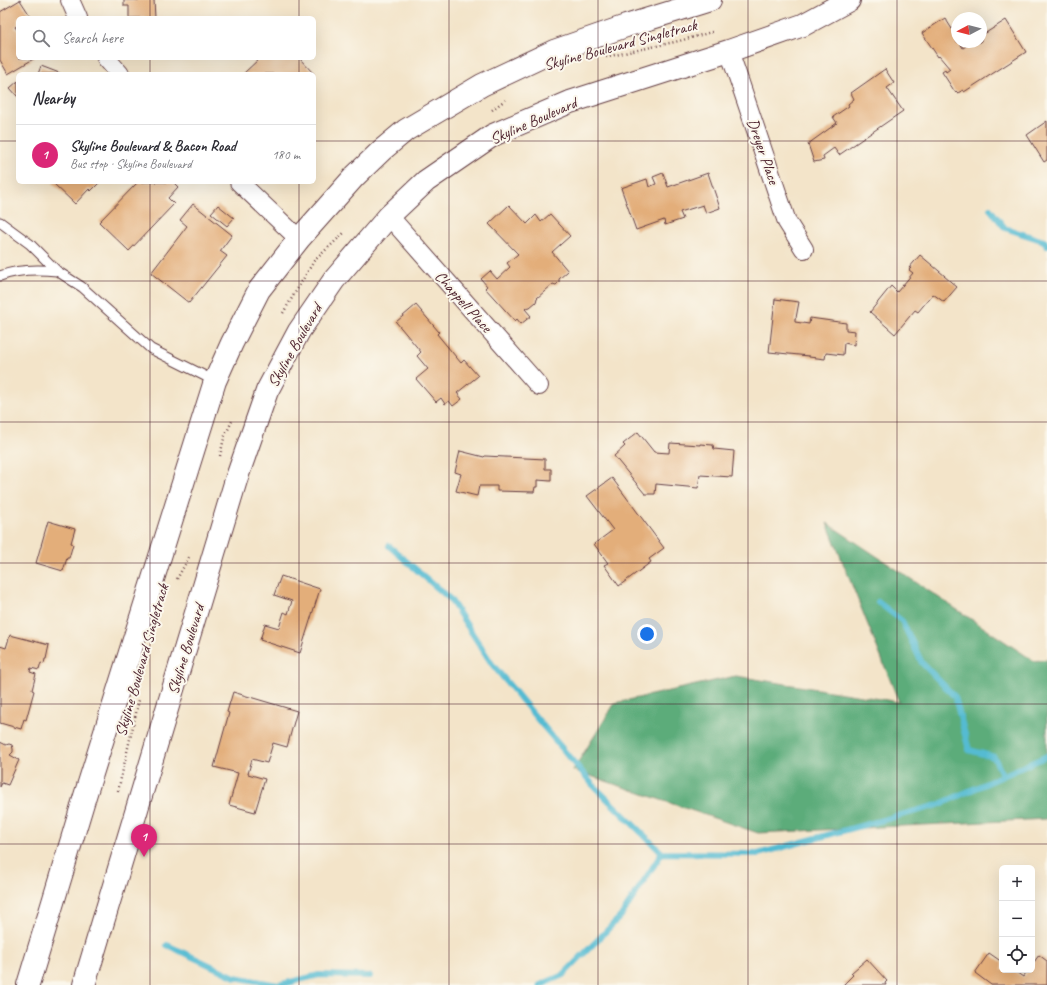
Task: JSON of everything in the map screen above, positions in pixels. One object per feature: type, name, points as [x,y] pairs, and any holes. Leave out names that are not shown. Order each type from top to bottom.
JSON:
[{"type":"main road","points":[[28,985],[215,381],[232,342],[259,290],[299,239],[355,176],[382,150],[406,130],[482,85],[554,51],[626,26],[710,0]]},
{"type":"main road","name":"Skyline Boulevard","points":[[84,985],[236,480],[267,390],[299,331],[334,280],[389,216],[426,181],[493,135],[570,102],[729,51],[803,25],[849,0]]},
{"type":"street","points":[[70,0],[77,16]]},
{"type":"street","name":"Dreyer Place","points":[[729,51],[787,222],[804,249]]},
{"type":"street","points":[[108,60],[118,72]]},
{"type":"street","points":[[241,184],[299,239]]},
{"type":"street","name":"Chappell Place","points":[[389,216],[540,386]]},
{"type":"lane","points":[[0,222],[30,244],[57,271],[82,287],[151,349],[215,381]]},
{"type":"lane","points":[[0,276],[11,272],[41,270],[57,271]]},
{"type":"path","name":"Skyline Boulevard Singletrack","points":[[603,58],[679,41],[715,31]]},
{"type":"path","points":[[491,112],[508,97]]},
{"type":"path","points":[[280,318],[314,261],[349,228]]},
{"type":"path","points":[[219,460],[224,438],[234,417]]},
{"type":"path","name":"Skyline Boulevard Singletrack","points":[[176,582],[190,554]]},
{"type":"path","name":"Skyline Boulevard Singletrack","points":[[118,793],[141,695]]},
{"type":"green space","points":[[827,523],[1034,661],[1047,659],[1047,819],[758,833],[573,770],[615,703],[736,676],[899,702]]},
{"type":"building","points":[[20,0],[30,16],[16,16],[15,27],[16,60],[32,60],[8,74],[0,60],[0,12]]},
{"type":"building","points":[[124,0],[154,0],[155,16],[129,16],[129,6],[124,6]]},
{"type":"building","points":[[945,18],[951,28],[951,48],[987,48],[987,32],[1006,20],[1026,52],[964,92],[963,90],[958,93],[956,91],[955,92],[942,72],[945,70],[946,72],[950,69],[939,56],[938,57],[922,33]]},
{"type":"building","points":[[258,60],[301,60],[312,72],[245,72]]},
{"type":"building","points":[[41,66],[57,72],[39,72]]},
{"type":"building","points":[[885,69],[894,83],[887,88],[903,111],[839,155],[834,148],[823,156],[824,160],[814,162],[808,144],[837,123],[833,117],[849,106],[848,104],[854,99],[851,93]]},
{"type":"building","points":[[16,83],[16,95],[10,88]]},
{"type":"building","points":[[1047,121],[1047,160],[1044,162],[1027,135]]},
{"type":"building","points":[[663,173],[668,187],[708,173],[720,208],[706,213],[703,205],[680,212],[683,219],[665,225],[664,220],[636,230],[621,188],[647,179],[649,187],[656,184],[653,177]]},
{"type":"building","points":[[54,184],[98,184],[91,191],[89,189],[75,204]]},
{"type":"building","points":[[136,184],[175,184],[178,187],[168,198],[174,204],[129,251],[99,222]]},
{"type":"building","points":[[193,204],[232,235],[220,251],[227,256],[189,303],[151,273],[187,226],[180,220]]},
{"type":"building","points":[[218,205],[234,218],[227,226],[211,213]]},
{"type":"building","points":[[509,205],[527,224],[536,215],[541,222],[550,214],[570,236],[552,252],[568,271],[559,279],[559,282],[556,285],[553,284],[537,298],[536,302],[525,309],[531,316],[521,324],[517,319],[515,321],[485,288],[487,286],[481,279],[490,271],[497,279],[510,267],[507,263],[518,254],[489,224]]},
{"type":"building","points":[[920,255],[957,287],[944,302],[933,294],[918,312],[915,310],[895,334],[870,312],[891,286],[897,292],[913,273],[909,270],[911,268],[909,268]]},
{"type":"building","points":[[775,299],[799,302],[795,322],[809,324],[810,318],[846,323],[846,330],[855,331],[854,345],[844,343],[843,355],[826,353],[825,359],[769,352]]},
{"type":"building","points":[[416,305],[439,332],[437,334],[461,363],[464,360],[478,376],[457,393],[462,399],[453,406],[449,401],[445,404],[441,398],[436,402],[416,379],[428,369],[417,356],[421,352],[396,322]]},
{"type":"building","points":[[638,432],[654,452],[669,453],[670,443],[713,445],[714,449],[734,451],[732,477],[700,475],[698,488],[656,484],[655,494],[645,494],[614,456],[625,446],[623,444]]},
{"type":"building","points":[[460,451],[484,457],[545,459],[545,469],[551,469],[551,481],[537,480],[537,487],[535,487],[534,492],[497,491],[497,486],[479,486],[477,496],[456,491],[461,474],[455,472]]},
{"type":"building","points":[[612,478],[664,548],[649,559],[651,562],[619,586],[604,565],[608,563],[594,544],[613,530],[587,496]]},
{"type":"building","points":[[48,521],[75,529],[69,558],[67,558],[63,571],[36,563]]},
{"type":"building","points":[[281,576],[320,589],[300,653],[260,640],[265,624],[279,628],[284,612],[288,614],[292,601],[274,595]]},
{"type":"building","points":[[10,635],[49,645],[44,664],[41,663],[39,670],[31,668],[30,672],[36,674],[32,690],[34,691],[26,720],[24,719],[21,729],[0,723],[0,646],[6,648]]},
{"type":"building","points":[[233,692],[297,711],[287,747],[273,743],[267,763],[252,759],[248,774],[265,779],[255,812],[229,805],[238,773],[214,767],[229,713],[227,712]]},
{"type":"building","points":[[0,742],[6,745],[12,745],[13,752],[10,755],[19,760],[8,785],[2,783],[0,787]]},
{"type":"building","points":[[989,953],[999,960],[999,973],[1017,973],[1023,977],[1026,973],[1035,973],[1035,961],[1039,955],[1047,961],[1047,985],[991,985],[975,973]]},
{"type":"building","points":[[867,959],[887,981],[885,983],[886,985],[843,985],[853,975],[851,973]]},
{"type":"waterway","points":[[990,209],[1005,228],[1044,241],[1047,246]]},
{"type":"waterway","points":[[389,546],[450,599],[492,664],[539,721],[593,785],[662,853]]},
{"type":"waterway","points":[[878,602],[902,621],[922,663],[955,697],[969,750],[994,757],[1003,776]]},
{"type":"waterway","points":[[540,985],[563,975],[621,916],[662,853],[758,854],[938,805],[1047,756]]},
{"type":"waterway","points":[[167,945],[235,977],[278,985],[319,975],[370,976]]},
{"type":"place","name":"Skyline Boulevard & Bacon Road","points":[[144,857]]}]
